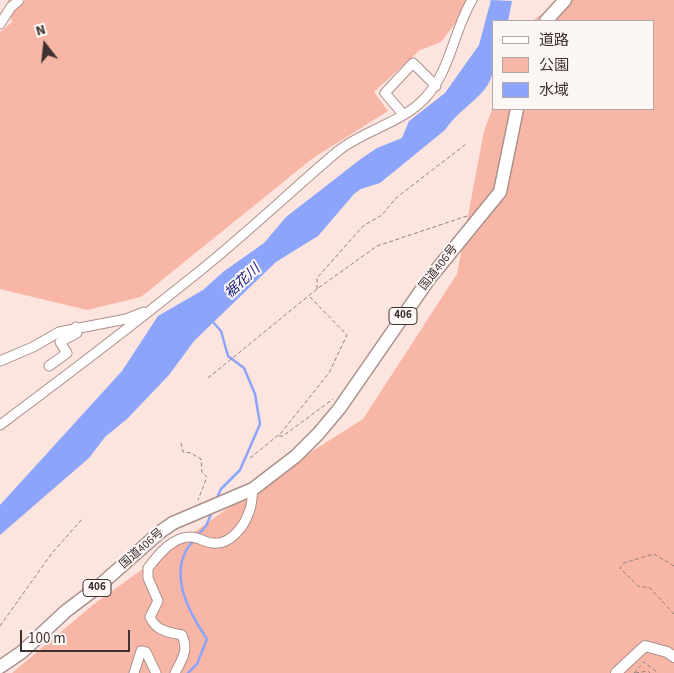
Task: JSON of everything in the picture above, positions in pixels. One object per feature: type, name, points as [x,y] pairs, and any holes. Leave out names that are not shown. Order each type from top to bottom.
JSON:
[{"type":"highway","points":[[547,20],[565,0]]},
{"type":"highway","name":"国道406号","points":[[248,492],[296,456],[339,409],[429,279],[500,192],[517,110]]},
{"type":"highway","name":"406","points":[[197,508],[248,492]]},
{"type":"highway","name":"国道406号","points":[[0,667],[22,652],[66,611],[99,586],[160,532],[197,508]]},
{"type":"main road","points":[[616,673],[645,646],[667,652],[674,657]]},
{"type":"street","points":[[0,24],[11,7],[19,0]]},
{"type":"street","points":[[0,425],[199,272],[339,151],[424,100],[436,86],[450,59],[465,12],[472,0]]},
{"type":"street","points":[[403,114],[385,93],[413,63],[436,86]]},
{"type":"street","points":[[0,361],[15,356],[59,332],[76,327],[126,319],[151,310]]},
{"type":"street","points":[[50,366],[67,354],[60,342],[77,333],[76,327]]},
{"type":"street","points":[[175,673],[185,654],[186,645],[182,635],[162,630],[153,624],[150,618],[158,601],[148,578],[148,568],[160,552],[178,540],[191,537],[212,543],[223,543],[228,540],[238,530],[250,512],[248,492]]},
{"type":"street","points":[[134,673],[141,650],[146,652],[156,673]]},
{"type":"path","points":[[317,289],[317,278],[364,226],[382,214],[396,198],[466,144]]},
{"type":"path","points":[[208,378],[310,297],[317,289],[377,246],[473,214]]},
{"type":"path","points":[[250,458],[278,436],[329,373],[347,335],[310,297]]},
{"type":"path","points":[[278,436],[282,436],[336,396]]},
{"type":"path","points":[[181,443],[183,452],[191,453],[201,459],[202,472],[207,477],[197,508]]},
{"type":"path","points":[[0,626],[52,553],[83,518]]},
{"type":"path","points":[[674,566],[654,554],[624,562],[620,568],[638,586],[650,588],[674,614]]},
{"type":"path","points":[[634,673],[644,662],[658,673]]},
{"type":"path","points":[[634,673],[648,671],[650,673]]},
{"type":"green space","points":[[8,0],[473,0],[441,42],[420,50],[374,92],[388,111],[313,158],[141,297],[87,310],[0,289],[0,32],[12,22]]},
{"type":"green space","points":[[561,0],[674,0],[674,673],[12,673],[94,604],[267,480],[363,419],[457,274],[484,131],[492,110],[654,110],[654,20],[533,20]]},
{"type":"water","name":"裾花川","points":[[491,0],[512,1],[508,20],[492,20],[492,74],[485,89],[445,130],[380,183],[361,189],[354,194],[318,236],[276,262],[194,341],[169,375],[127,419],[105,437],[89,458],[0,535],[0,505],[122,371],[158,316],[203,290],[223,272],[264,243],[286,217],[362,158],[377,148],[402,138],[409,121],[445,93],[479,45]]},
{"type":"waterway","points":[[212,321],[221,331],[228,356],[244,368],[255,394],[260,424],[240,470],[221,489],[216,500]]},
{"type":"waterway","points":[[196,537],[206,526],[212,512]]},
{"type":"waterway","points":[[188,673],[197,664],[207,639],[187,603],[181,577],[181,565],[185,552],[193,541]]}]
